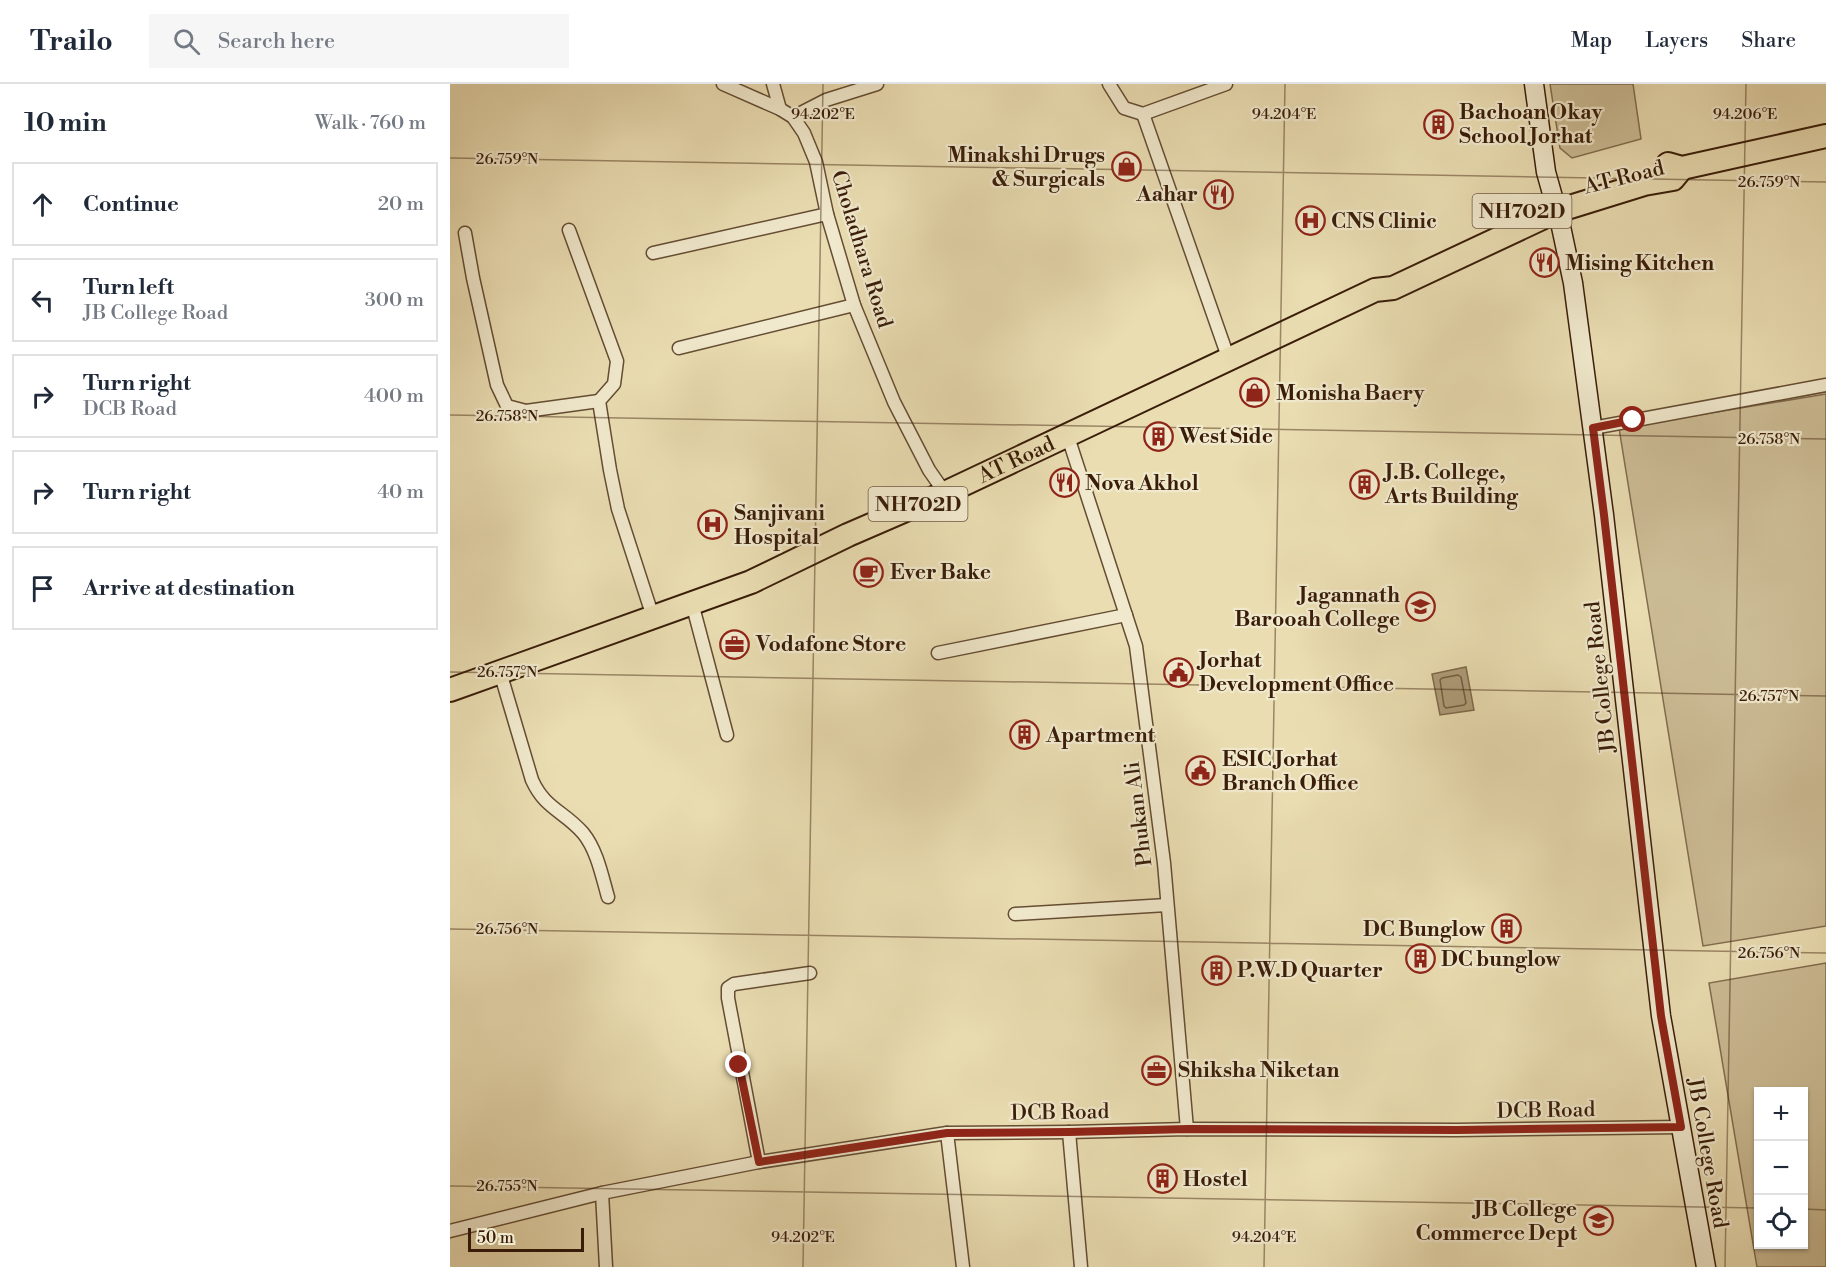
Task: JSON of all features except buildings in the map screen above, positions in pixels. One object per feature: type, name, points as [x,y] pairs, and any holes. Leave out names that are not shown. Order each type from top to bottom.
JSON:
[{"type":"highway","name":"AT Road","points":[[450,690],[751,582],[1158,393],[1228,357],[1375,290],[1393,288],[1554,204],[1673,179],[1682,168],[1826,136]]},
{"type":"street","name":"Choladhara Road","points":[[723,84],[780,109],[793,117],[804,133],[816,162],[827,214],[854,304],[894,402],[928,471],[945,493]]},
{"type":"street","points":[[773,84],[780,109]]},
{"type":"street","points":[[793,117],[826,100],[877,84]]},
{"type":"street","points":[[1109,84],[1124,108],[1143,114],[1226,84]]},
{"type":"street","name":"JB College Road","points":[[1534,84],[1546,172],[1573,283],[1604,515],[1661,1016],[1706,1267]]},
{"type":"street","points":[[1143,114],[1228,357]]},
{"type":"street","points":[[653,252],[827,214]]},
{"type":"street","points":[[465,232],[497,385],[507,406],[526,411],[599,401],[614,384],[617,361],[569,230]]},
{"type":"street","points":[[679,348],[854,304]]},
{"type":"street","points":[[1593,428],[1826,385]]},
{"type":"street","points":[[599,401],[609,470],[618,509],[653,617]]},
{"type":"street","name":"Phukan Ali","points":[[1066,435],[1136,646],[1167,905],[1188,1129]]},
{"type":"street","points":[[692,603],[727,735]]},
{"type":"street","points":[[938,653],[1126,615]]},
{"type":"street","points":[[500,672],[532,780],[546,802],[585,835],[595,855],[608,897]]},
{"type":"street","points":[[1015,914],[1167,905]]},
{"type":"street","points":[[759,1162],[739,1065],[728,988],[734,984],[810,973]]},
{"type":"street","name":"DCB Road","points":[[450,1231],[602,1193],[759,1162],[947,1133],[1188,1129],[1457,1130],[1681,1127]]},
{"type":"street","points":[[1069,1132],[1081,1267]]},
{"type":"street","points":[[947,1133],[963,1267]]},
{"type":"street","points":[[602,1193],[606,1267]]},
{"type":"shaded area","points":[[1550,84],[1633,84],[1641,139],[1572,158],[1560,148]]},
{"type":"shaded area","points":[[1826,394],[1826,926],[1703,946],[1619,428]]},
{"type":"shaded area","points":[[1826,963],[1826,1267],[1757,1267],[1709,983]]},
{"type":"water","points":[[1466,667],[1474,710],[1440,715],[1432,674]]},
{"type":"place","name":"Bachoan Okay School Jorhat","points":[[1438,124]]},
{"type":"place","name":"Minakshi Drugs & Surgicals","points":[[1126,167]]},
{"type":"place","name":"Aahar","points":[[1219,194]]},
{"type":"place","name":"CNS Clinic","points":[[1310,221]]},
{"type":"place","name":"Mising Kitchen","points":[[1544,263]]},
{"type":"place","name":"Monisha Baery","points":[[1255,393]]},
{"type":"place","name":"West Side","points":[[1158,436]]},
{"type":"place","name":"Nova Akhol","points":[[1064,483]]},
{"type":"place","name":"J.B. College, Arts Building","points":[[1364,484]]},
{"type":"place","name":"Sanjivani Hospital","points":[[713,525]]},
{"type":"place","name":"Ever Bake","points":[[869,572]]},
{"type":"place","name":"Jagannath Barooah College","points":[[1421,607]]},
{"type":"place","name":"Vodafone Store","points":[[735,644]]},
{"type":"place","name":"Jorhat Development Office","points":[[1178,672]]},
{"type":"place","name":"Apartment","points":[[1025,735]]},
{"type":"place","name":"ESIC Jorhat Branch Office","points":[[1201,771]]},
{"type":"place","name":"DC Bunglow","points":[[1506,929]]},
{"type":"place","name":"DC bunglow","points":[[1420,959]]},
{"type":"place","name":"P.W.D Quarter","points":[[1216,970]]},
{"type":"place","name":"Shiksha Niketan","points":[[1157,1070]]},
{"type":"place","name":"Hostel","points":[[1162,1179]]},
{"type":"place","name":"JB College Commerce Dept","points":[[1598,1221]]},
{"type":"route","points":[[739,1065],[759,1162],[947,1133],[1188,1129],[1457,1130],[1681,1127],[1661,1016],[1593,428],[1633,420]]}]
